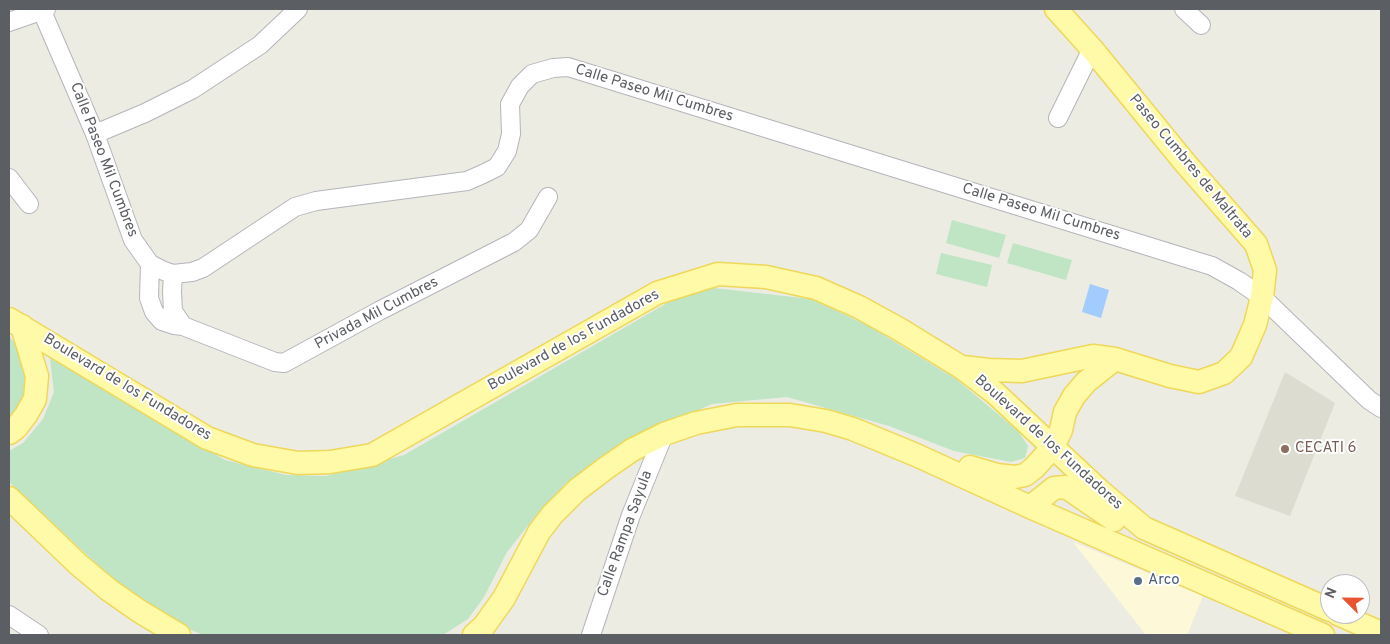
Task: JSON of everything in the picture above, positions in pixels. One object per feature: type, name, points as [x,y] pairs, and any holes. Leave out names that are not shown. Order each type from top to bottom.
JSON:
[{"type":"main road","name":"Paseo Cumbres de Maltrata","points":[[961,366],[989,370],[1022,371],[1093,356],[1115,359],[1170,376],[1200,382],[1224,373],[1241,357],[1255,324],[1262,297],[1265,270],[1256,244],[1056,9]]},
{"type":"main road","name":"Boulevard de los Fundadores","points":[[15,322],[207,438],[253,455],[298,462],[330,462],[372,455],[657,293],[718,274],[766,277],[816,288],[859,307],[961,366],[995,393],[1100,491],[1144,528],[1320,606]]},
{"type":"main road","points":[[9,433],[16,428],[26,415],[35,399],[37,376],[15,322]]},
{"type":"main road","points":[[916,455],[935,457],[997,475],[1015,477],[1025,475],[1053,447],[1061,430],[1065,412],[1074,396],[1086,382],[1115,359]]},
{"type":"main road","points":[[474,635],[484,626],[504,598],[539,532],[552,515],[577,490],[632,450],[664,434],[696,423],[737,415],[790,416],[826,421],[853,429],[1323,635]]},
{"type":"main road","points":[[1030,507],[1054,488],[1067,488],[1113,520],[1144,528]]},
{"type":"main road","points":[[9,498],[79,565],[109,590],[179,635]]},
{"type":"main road","points":[[1361,624],[1381,633]]},
{"type":"street","points":[[9,22],[43,9]]},
{"type":"street","name":"Calle Paseo Mil Cumbres","points":[[43,9],[95,134],[133,240],[150,264]]},
{"type":"street","points":[[95,134],[145,113],[193,89],[260,45],[298,9]]},
{"type":"street","points":[[1184,9],[1201,25]]},
{"type":"street","points":[[1058,118],[1092,49]]},
{"type":"street","name":"Calle Paseo Mil Cumbres","points":[[173,274],[192,272],[202,268],[295,207],[316,200],[467,181],[497,167],[508,151],[511,134],[510,104],[520,86],[532,74],[553,68],[568,67],[1212,266],[1240,281],[1262,297],[1369,400],[1381,408]]},
{"type":"street","points":[[9,178],[29,204]]},
{"type":"street","name":"Privada Mil Cumbres","points":[[150,264],[148,291],[150,305],[162,321],[183,326],[275,362],[284,363],[379,311],[514,242],[529,230],[548,197]]},
{"type":"street","points":[[150,264],[164,272],[173,274],[173,311],[183,326]]},
{"type":"street","name":"Calle Rampa Sayula","points":[[591,635],[630,515],[664,434]]},
{"type":"street","points":[[9,615],[39,635]]},
{"type":"shaded area","name":"CECATI 6","points":[[1285,372],[1335,403],[1290,516],[1235,496]]},
{"type":"shaded area","points":[[1073,542],[1203,596],[1187,635],[1146,635]]},
{"type":"green space","points":[[952,220],[1006,235],[999,258],[946,243]]},
{"type":"green space","points":[[1013,243],[1072,260],[1066,280],[1007,263]]},
{"type":"green space","points":[[941,253],[992,265],[987,287],[936,274]]},
{"type":"green space","points":[[714,288],[811,299],[867,325],[956,379],[1018,431],[1028,446],[1025,458],[1011,462],[954,451],[889,426],[787,397],[712,404],[621,444],[566,483],[538,513],[507,552],[484,597],[468,619],[443,635],[203,635],[191,630],[116,582],[9,482],[9,451],[23,443],[43,419],[54,392],[50,359],[67,367],[225,460],[286,475],[326,476],[404,455],[674,299]]},
{"type":"green space","points":[[9,336],[22,351],[25,379],[23,395],[17,408],[9,417]]},
{"type":"water","points":[[1090,284],[1109,290],[1101,318],[1082,312]]},
{"type":"place","name":"CECATI 6","points":[[1285,449]]},
{"type":"place","name":"Arco","points":[[1138,581]]}]
